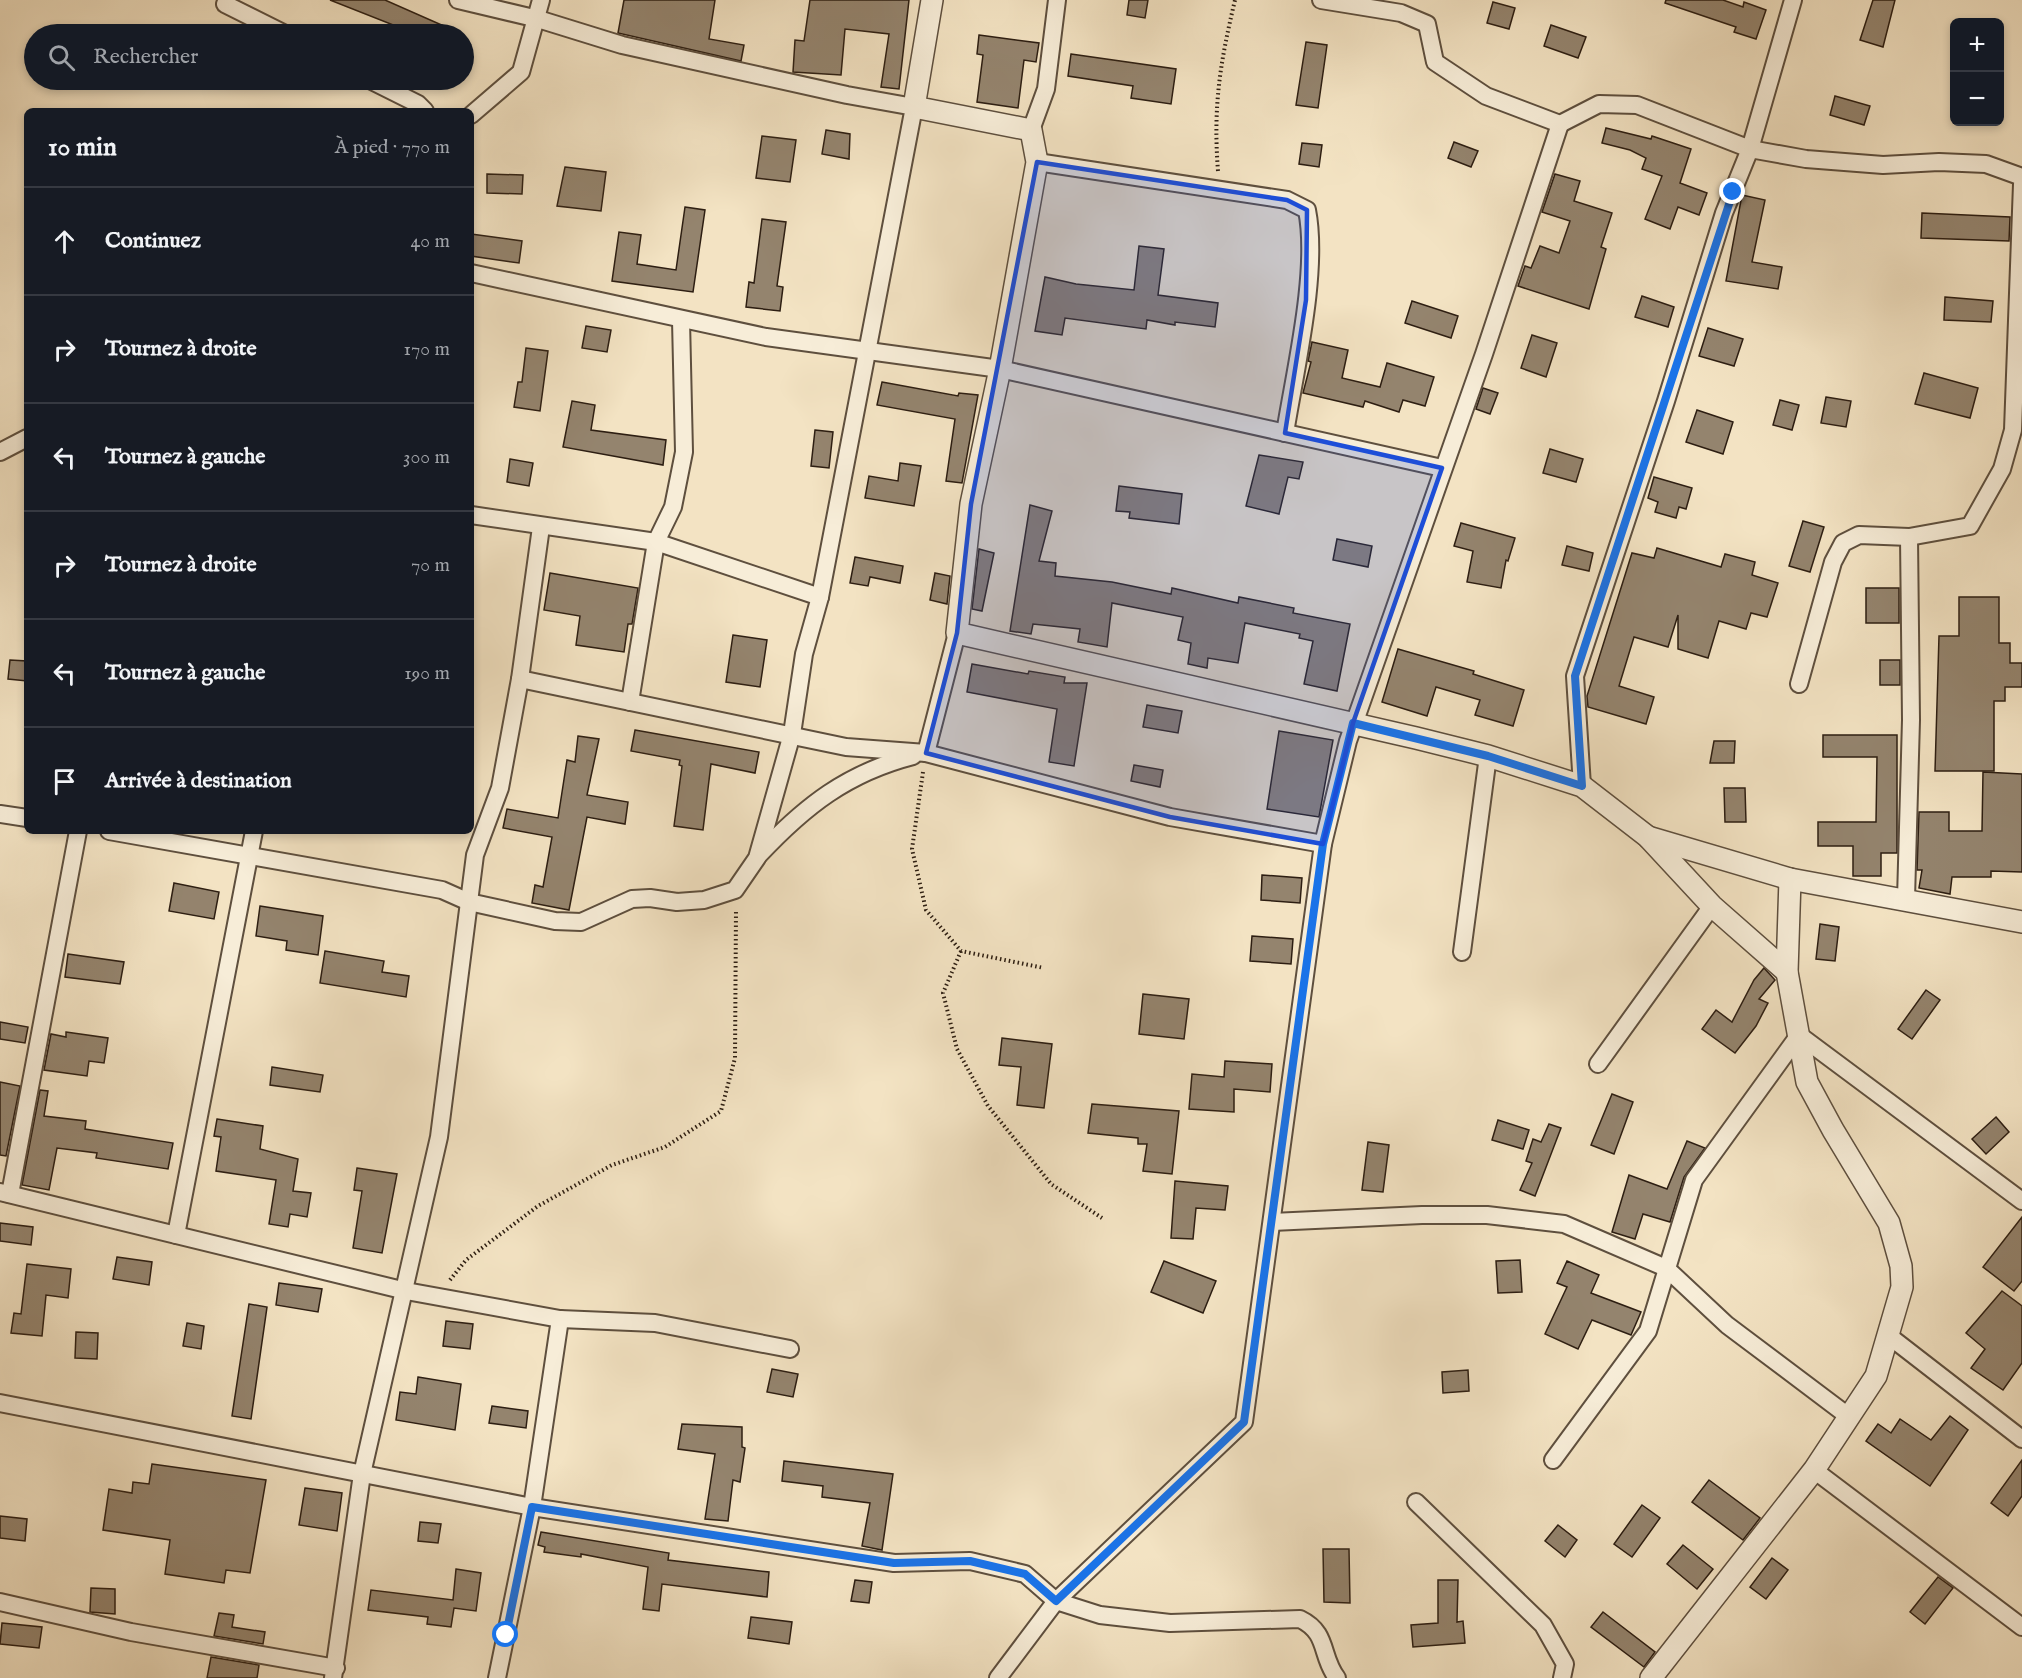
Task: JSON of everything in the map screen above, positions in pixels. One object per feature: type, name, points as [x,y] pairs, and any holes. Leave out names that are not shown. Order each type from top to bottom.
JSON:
[{"type":"street","points":[[458,0],[538,18],[622,45],[847,95],[1031,130]]},
{"type":"street","points":[[474,112],[521,72],[538,18],[541,0]]},
{"type":"street","points":[[757,858],[792,734],[804,654],[820,597],[914,107],[932,0]]},
{"type":"street","points":[[926,753],[957,633],[971,504],[1000,369],[1037,162],[1031,130],[1046,89],[1057,0]]},
{"type":"street","points":[[1321,0],[1401,13],[1427,24],[1435,62],[1486,96],[1560,124]]},
{"type":"street","points":[[1582,786],[1575,676],[1663,412],[1724,213],[1750,149],[1793,0]]},
{"type":"street","points":[[225,4],[265,24]]},
{"type":"street","points":[[390,90],[421,108]]},
{"type":"street","points":[[998,1678],[1056,1601],[1244,1422],[1323,844],[1353,723],[1484,354],[1560,124],[1599,104],[1637,105],[1750,149],[1806,159],[1882,165],[1939,162],[1986,164],[2022,177]]},
{"type":"street","points":[[1037,162],[1287,200],[1307,210],[1310,224],[1306,300],[1285,432]]},
{"type":"street","points":[[1799,684],[1833,562],[1843,543],[1859,534],[1909,537],[1970,526],[2002,469],[2013,430],[2022,184]]},
{"type":"street","points":[[474,274],[766,337],[1000,369],[1442,468]]},
{"type":"street","points":[[630,702],[656,542],[673,507],[684,452],[681,320]]},
{"type":"street","points":[[0,452],[24,440]]},
{"type":"street","points":[[474,516],[656,542],[820,597]]},
{"type":"street","points":[[0,1602],[131,1632],[334,1673],[362,1474],[406,1291],[439,1137],[475,855],[500,788],[520,679],[541,527]]},
{"type":"street","points":[[1906,899],[1911,720],[1909,537]]},
{"type":"street","points":[[957,633],[1488,756],[1582,786],[1648,837],[1712,906],[1787,972]]},
{"type":"street","points":[[520,679],[846,747],[926,753],[1170,817],[1323,844]]},
{"type":"street","points":[[126,834],[442,890],[469,902],[555,921],[580,922],[632,899],[650,898],[677,902],[704,900],[735,890],[757,858],[792,820],[837,786],[879,765],[926,753]]},
{"type":"street","points":[[1462,952],[1488,756]]},
{"type":"street","points":[[0,814],[24,818]]},
{"type":"street","points":[[77,834],[5,1193],[406,1291],[560,1319],[655,1323],[790,1349]]},
{"type":"street","points":[[176,1235],[253,834]]},
{"type":"street","points":[[1648,837],[1790,879],[2022,922]]},
{"type":"street","points":[[1651,1678],[1814,1470],[1876,1376],[1902,1287],[1901,1266],[1890,1223],[1833,1130],[1808,1082],[1787,972],[1790,879]]},
{"type":"street","points":[[1598,1064],[1712,906]]},
{"type":"street","points":[[1800,1035],[2022,1201]]},
{"type":"street","points":[[1554,1460],[1648,1331],[1694,1180],[1800,1035]]},
{"type":"street","points":[[1272,1222],[1422,1215],[1487,1215],[1564,1224],[1666,1268],[1726,1325],[1848,1416]]},
{"type":"street","points":[[497,1678],[532,1507],[560,1319]]},
{"type":"street","points":[[1889,1336],[2022,1439]]},
{"type":"street","points":[[0,1403],[532,1507],[894,1563],[970,1561],[1025,1574],[1056,1601],[1100,1615],[1170,1623],[1300,1619],[1313,1625],[1323,1645],[1331,1670],[1337,1678]]},
{"type":"street","points":[[1814,1470],[2022,1627]]},
{"type":"street","points":[[1416,1502],[1543,1625],[1565,1664],[1562,1678]]},
{"type":"path","points":[[1220,190],[1214,126],[1220,65],[1235,0]]},
{"type":"path","points":[[926,753],[912,849],[926,910],[961,951],[1044,968]]},
{"type":"path","points":[[437,1297],[466,1260],[538,1206],[612,1165],[665,1146],[721,1112],[735,1058],[735,890]]},
{"type":"path","points":[[961,951],[943,993],[957,1049],[988,1106],[1051,1184],[1102,1218]]},
{"type":"highlighted area","points":[[1037,162],[1287,200],[1307,210],[1306,300],[1285,433],[1442,468],[1353,723],[1323,844],[1170,817],[926,753],[957,633],[971,504]]},
{"type":"building","points":[[330,0],[385,0],[439,24],[391,24]]},
{"type":"building","points":[[624,0],[715,0],[709,39],[744,45],[741,61],[618,33]]},
{"type":"building","points":[[810,0],[909,0],[899,89],[881,87],[889,34],[845,29],[841,75],[793,72],[795,40],[804,41]]},
{"type":"building","points":[[1129,0],[1148,0],[1145,18],[1127,15]]},
{"type":"building","points":[[1666,0],[1723,0],[1743,7],[1744,2],[1766,10],[1756,39],[1734,32],[1736,27],[1665,3]]},
{"type":"building","points":[[1873,0],[1895,0],[1883,47],[1860,40]]},
{"type":"building","points":[[1493,2],[1515,8],[1509,29],[1487,23]]},
{"type":"building","points":[[1551,25],[1586,37],[1578,58],[1544,46]]},
{"type":"building","points":[[979,35],[1039,43],[1036,62],[1024,60],[1018,108],[977,102],[983,55],[977,54]]},
{"type":"building","points":[[1306,42],[1327,45],[1318,108],[1296,105]]},
{"type":"building","points":[[1071,54],[1176,69],[1171,104],[1131,98],[1133,86],[1068,76]]},
{"type":"building","points":[[1835,96],[1870,106],[1864,125],[1830,115]]},
{"type":"building","points":[[1606,128],[1651,139],[1652,136],[1691,149],[1680,183],[1707,193],[1699,215],[1678,207],[1670,229],[1645,219],[1662,176],[1642,169],[1646,158],[1630,150],[1602,143]]},
{"type":"building","points":[[826,130],[850,134],[849,159],[822,154]]},
{"type":"building","points":[[762,136],[796,140],[790,182],[756,178]]},
{"type":"building","points":[[1454,142],[1478,151],[1471,167],[1448,158]]},
{"type":"building","points":[[1302,143],[1322,145],[1319,167],[1299,164]]},
{"type":"building","points":[[565,167],[606,172],[601,211],[557,206]]},
{"type":"building","points":[[487,174],[523,175],[522,194],[487,193]]},
{"type":"building","points":[[1555,174],[1580,181],[1574,201],[1612,213],[1601,247],[1606,249],[1589,309],[1518,286],[1525,266],[1531,268],[1540,246],[1559,253],[1570,221],[1542,212]]},
{"type":"building","points":[[1742,195],[1765,200],[1752,262],[1782,267],[1778,289],[1726,281]]},
{"type":"building","points":[[685,207],[705,210],[693,292],[612,281],[619,232],[641,235],[637,264],[676,270]]},
{"type":"building","points":[[1922,213],[2010,217],[2009,241],[1921,238]]},
{"type":"building","points":[[762,219],[786,222],[777,286],[783,287],[780,311],[746,307],[749,282],[754,283]]},
{"type":"building","points":[[474,234],[522,241],[519,263],[474,256]]},
{"type":"building","points":[[1139,246],[1164,249],[1158,295],[1218,303],[1215,327],[1175,322],[1175,325],[1147,320],[1146,329],[1065,318],[1062,335],[1035,331],[1045,277],[1076,284],[1134,290]]},
{"type":"building","points":[[1642,296],[1674,307],[1668,327],[1635,317]]},
{"type":"building","points":[[1945,297],[1993,301],[1991,322],[1944,320]]},
{"type":"building","points":[[1412,301],[1458,316],[1451,338],[1405,323]]},
{"type":"building","points":[[586,326],[611,330],[607,352],[582,348]]},
{"type":"building","points":[[1708,328],[1743,339],[1734,366],[1699,356]]},
{"type":"building","points":[[1532,335],[1557,343],[1546,377],[1521,368]]},
{"type":"building","points":[[1312,342],[1348,350],[1342,378],[1380,387],[1387,363],[1434,377],[1425,406],[1403,400],[1399,412],[1365,401],[1363,407],[1303,393],[1311,362],[1308,361]]},
{"type":"building","points":[[526,348],[548,351],[540,411],[514,407],[518,382],[522,382]]},
{"type":"building","points":[[1924,373],[1978,388],[1970,418],[1915,404]]},
{"type":"building","points":[[882,382],[958,396],[959,393],[978,395],[962,483],[946,481],[955,419],[877,405]]},
{"type":"building","points":[[1483,388],[1498,393],[1490,414],[1476,409]]},
{"type":"building","points":[[1826,397],[1851,401],[1846,427],[1821,423]]},
{"type":"building","points":[[1780,400],[1799,405],[1792,430],[1773,425]]},
{"type":"building","points":[[572,401],[595,405],[591,430],[666,440],[663,465],[563,447]]},
{"type":"building","points":[[1697,410],[1733,422],[1723,454],[1686,442]]},
{"type":"building","points":[[815,430],[833,432],[829,468],[811,466]]},
{"type":"building","points":[[1550,449],[1583,459],[1576,482],[1543,473]]},
{"type":"building","points":[[1259,455],[1303,462],[1299,479],[1288,477],[1279,514],[1246,506]]},
{"type":"building","points":[[510,459],[533,463],[529,486],[507,482]]},
{"type":"building","points":[[900,463],[921,466],[914,506],[865,498],[869,476],[898,481]]},
{"type":"building","points":[[1654,477],[1692,488],[1686,509],[1679,507],[1676,518],[1655,512],[1658,502],[1648,498]]},
{"type":"building","points":[[1119,486],[1182,494],[1179,524],[1129,518],[1130,512],[1116,511]]},
{"type":"building","points":[[1030,505],[1052,511],[1039,561],[1056,563],[1055,576],[1112,582],[1171,594],[1172,588],[1238,603],[1239,597],[1294,608],[1293,613],[1350,624],[1337,691],[1304,684],[1313,641],[1299,638],[1300,634],[1245,623],[1238,663],[1208,658],[1207,668],[1188,664],[1191,643],[1178,640],[1183,617],[1112,603],[1107,647],[1078,642],[1080,629],[1033,624],[1031,634],[1010,631]]},
{"type":"building","points":[[1803,521],[1824,527],[1810,572],[1789,566]]},
{"type":"building","points":[[1461,523],[1515,538],[1508,561],[1506,560],[1501,588],[1467,582],[1473,551],[1454,546]]},
{"type":"building","points":[[1337,539],[1372,546],[1368,567],[1333,560]]},
{"type":"building","points":[[1567,546],[1593,553],[1589,571],[1562,565]]},
{"type":"building","points":[[1657,548],[1721,567],[1725,554],[1755,562],[1752,575],[1778,583],[1767,617],[1751,613],[1746,629],[1719,621],[1708,658],[1678,649],[1678,615],[1668,647],[1634,637],[1619,686],[1654,697],[1646,724],[1588,707],[1587,696],[1632,553],[1654,558]]},
{"type":"building","points":[[979,549],[994,553],[982,611],[972,609]]},
{"type":"building","points":[[855,557],[903,566],[900,583],[870,577],[868,586],[850,583]]},
{"type":"building","points":[[550,573],[638,588],[632,624],[628,624],[624,652],[576,645],[580,616],[544,610]]},
{"type":"building","points":[[935,573],[950,576],[947,604],[930,600]]},
{"type":"building","points":[[1866,588],[1899,588],[1899,623],[1866,623]]},
{"type":"building","points":[[1959,597],[1999,597],[1999,643],[2010,643],[2010,663],[2022,663],[2022,687],[2005,687],[2005,701],[1994,701],[1994,771],[1935,771],[1939,636],[1959,636]]},
{"type":"building","points":[[733,635],[767,640],[760,687],[726,682]]},
{"type":"building","points":[[1398,649],[1474,671],[1473,674],[1524,690],[1513,726],[1475,715],[1480,700],[1436,687],[1427,716],[1382,702]]},
{"type":"building","points":[[10,660],[24,661],[24,681],[8,679]]},
{"type":"building","points":[[1880,660],[1900,660],[1900,685],[1880,685]]},
{"type":"building","points":[[972,664],[1028,674],[1029,671],[1065,677],[1064,683],[1087,683],[1074,766],[1049,762],[1057,709],[967,692]]},
{"type":"building","points":[[1147,705],[1182,711],[1178,733],[1143,727]]},
{"type":"building","points":[[635,730],[759,752],[755,773],[711,764],[703,830],[674,826],[682,766],[679,765],[680,760],[631,751]]},
{"type":"building","points":[[1279,731],[1333,740],[1319,817],[1267,809]]},
{"type":"building","points":[[1823,735],[1897,735],[1897,853],[1881,853],[1881,876],[1853,876],[1853,846],[1818,846],[1818,822],[1876,822],[1877,757],[1823,757]]},
{"type":"building","points":[[578,736],[599,739],[587,795],[628,802],[625,824],[587,817],[569,910],[532,903],[535,885],[543,887],[552,837],[503,828],[507,809],[558,818],[567,760],[575,762]]},
{"type":"building","points":[[1714,741],[1735,741],[1734,763],[1710,763]]},
{"type":"building","points":[[1134,765],[1163,770],[1160,787],[1131,781]]},
{"type":"building","points":[[1983,772],[2022,774],[2022,872],[1991,871],[1991,877],[1952,877],[1950,894],[1919,888],[1922,870],[1917,870],[1919,812],[1949,812],[1949,831],[1982,831]]},
{"type":"building","points":[[1724,788],[1745,788],[1746,822],[1725,822]]},
{"type":"building","points":[[1262,875],[1302,878],[1300,903],[1261,900]]},
{"type":"building","points":[[174,883],[219,892],[214,919],[169,911]]},
{"type":"building","points":[[260,906],[323,916],[318,955],[286,950],[287,941],[256,936]]},
{"type":"building","points":[[1820,924],[1839,927],[1835,961],[1816,959]]},
{"type":"building","points":[[1252,936],[1293,939],[1291,964],[1250,961]]},
{"type":"building","points":[[325,951],[384,961],[382,972],[409,976],[406,997],[320,983]]},
{"type":"building","points":[[68,954],[124,962],[120,984],[65,977]]},
{"type":"building","points":[[1764,968],[1775,980],[1759,999],[1768,1003],[1756,1026],[1735,1053],[1702,1029],[1716,1010],[1732,1022],[1754,980]]},
{"type":"building","points":[[1926,990],[1940,1000],[1912,1039],[1898,1029]]},
{"type":"building","points":[[1143,994],[1189,999],[1184,1039],[1139,1034]]},
{"type":"building","points":[[0,1022],[28,1027],[25,1043],[0,1039]]},
{"type":"building","points":[[66,1032],[108,1038],[104,1063],[89,1061],[87,1076],[44,1070],[51,1034],[66,1037]]},
{"type":"building","points":[[1002,1038],[1052,1044],[1044,1108],[1017,1105],[1021,1067],[999,1065]]},
{"type":"building","points":[[1225,1061],[1272,1064],[1270,1092],[1234,1089],[1234,1112],[1189,1109],[1192,1074],[1224,1077]]},
{"type":"building","points":[[272,1067],[323,1075],[320,1092],[270,1085]]},
{"type":"building","points":[[0,1082],[20,1086],[6,1156],[0,1155]]},
{"type":"building","points":[[40,1090],[48,1091],[44,1116],[86,1121],[85,1129],[173,1143],[168,1169],[96,1158],[97,1153],[57,1148],[49,1190],[22,1185]]},
{"type":"building","points":[[1612,1094],[1633,1102],[1614,1154],[1591,1145]]},
{"type":"building","points":[[1092,1104],[1179,1111],[1172,1174],[1143,1171],[1147,1144],[1138,1144],[1138,1138],[1088,1133]]},
{"type":"building","points":[[1996,1117],[2009,1132],[1986,1154],[1972,1139]]},
{"type":"building","points":[[217,1119],[263,1126],[260,1149],[298,1159],[293,1191],[311,1193],[307,1217],[290,1214],[288,1227],[269,1224],[276,1180],[216,1171],[221,1137],[214,1136]]},
{"type":"building","points":[[1498,1120],[1529,1130],[1523,1149],[1492,1140]]},
{"type":"building","points":[[1549,1124],[1561,1128],[1535,1196],[1520,1190],[1532,1163],[1526,1161],[1533,1139],[1541,1142]]},
{"type":"building","points":[[1687,1141],[1705,1148],[1684,1177],[1670,1222],[1643,1214],[1635,1239],[1612,1232],[1629,1175],[1667,1189]]},
{"type":"building","points":[[1368,1142],[1389,1145],[1383,1192],[1362,1190]]},
{"type":"building","points":[[357,1168],[397,1174],[382,1253],[353,1248],[362,1191],[354,1190]]},
{"type":"building","points":[[1175,1181],[1228,1186],[1225,1210],[1196,1208],[1193,1239],[1171,1238]]},
{"type":"building","points":[[2022,1217],[2022,1281],[2014,1291],[1983,1267]]},
{"type":"building","points":[[0,1223],[33,1227],[31,1245],[0,1241]]},
{"type":"building","points":[[117,1257],[152,1262],[149,1285],[113,1279]]},
{"type":"building","points":[[1520,1260],[1522,1292],[1498,1293],[1496,1261]]},
{"type":"building","points":[[1164,1261],[1216,1281],[1203,1313],[1151,1292]]},
{"type":"building","points":[[1567,1261],[1599,1275],[1591,1293],[1641,1312],[1631,1335],[1592,1320],[1578,1349],[1545,1334],[1567,1287],[1557,1283]]},
{"type":"building","points":[[27,1264],[71,1269],[68,1298],[46,1295],[42,1336],[11,1333],[14,1313],[21,1314]]},
{"type":"building","points":[[279,1283],[322,1289],[318,1312],[276,1305]]},
{"type":"building","points":[[2002,1291],[2022,1306],[2022,1363],[2003,1390],[1971,1368],[1985,1349],[1966,1333]]},
{"type":"building","points":[[249,1304],[267,1307],[251,1419],[232,1416]]},
{"type":"building","points":[[446,1321],[473,1324],[470,1349],[443,1346]]},
{"type":"building","points":[[187,1323],[204,1326],[201,1349],[183,1346]]},
{"type":"building","points":[[76,1332],[98,1333],[97,1359],[75,1358]]},
{"type":"building","points":[[772,1369],[798,1374],[793,1397],[767,1392]]},
{"type":"building","points":[[1468,1370],[1469,1391],[1443,1393],[1442,1372]]},
{"type":"building","points":[[418,1377],[461,1384],[455,1430],[396,1420],[400,1392],[416,1394]]},
{"type":"building","points":[[492,1406],[528,1411],[526,1428],[489,1423]]},
{"type":"building","points":[[1950,1416],[1968,1430],[1930,1486],[1866,1441],[1878,1424],[1891,1433],[1900,1419],[1931,1440]]},
{"type":"building","points":[[682,1424],[742,1427],[742,1447],[745,1448],[740,1482],[733,1480],[728,1521],[705,1519],[715,1454],[678,1449]]},
{"type":"building","points":[[2022,1460],[2022,1496],[2008,1516],[1991,1503]]},
{"type":"building","points":[[784,1461],[893,1474],[882,1550],[862,1546],[870,1503],[822,1497],[823,1486],[782,1481]]},
{"type":"building","points":[[152,1464],[266,1480],[250,1573],[226,1570],[224,1583],[165,1574],[170,1540],[103,1530],[109,1489],[132,1493],[133,1482],[149,1484]]},
{"type":"building","points":[[1709,1480],[1760,1518],[1743,1540],[1692,1502]]},
{"type":"building","points":[[305,1488],[342,1493],[337,1531],[299,1525]]},
{"type":"building","points":[[1642,1505],[1660,1518],[1632,1557],[1614,1544]]},
{"type":"building","points":[[0,1516],[27,1519],[25,1541],[0,1538]]},
{"type":"building","points":[[420,1522],[441,1524],[438,1543],[418,1541]]},
{"type":"building","points":[[1558,1525],[1577,1540],[1565,1557],[1545,1541]]},
{"type":"building","points":[[541,1532],[669,1553],[668,1560],[769,1572],[767,1597],[662,1584],[659,1611],[643,1609],[648,1567],[581,1554],[581,1557],[544,1552],[545,1547],[538,1545]]},
{"type":"building","points":[[1683,1545],[1713,1569],[1697,1589],[1667,1564]]},
{"type":"building","points":[[1323,1549],[1349,1549],[1350,1603],[1324,1602]]},
{"type":"building","points":[[1772,1558],[1788,1570],[1766,1599],[1750,1587]]},
{"type":"building","points":[[456,1569],[481,1573],[476,1611],[454,1608],[451,1627],[427,1624],[428,1617],[368,1610],[371,1590],[453,1600]]},
{"type":"building","points":[[1938,1577],[1953,1588],[1925,1624],[1910,1612]]},
{"type":"building","points":[[855,1580],[872,1582],[869,1603],[851,1601]]},
{"type":"building","points":[[1438,1580],[1458,1580],[1457,1622],[1463,1621],[1465,1643],[1413,1647],[1411,1625],[1438,1623]]},
{"type":"building","points":[[91,1588],[115,1589],[115,1614],[90,1612]]},
{"type":"building","points":[[1603,1612],[1655,1652],[1644,1667],[1591,1627]]},
{"type":"building","points":[[219,1613],[234,1615],[232,1627],[265,1632],[263,1644],[214,1636]]},
{"type":"building","points":[[751,1617],[792,1622],[789,1644],[748,1638]]},
{"type":"building","points":[[2,1623],[42,1627],[39,1648],[0,1644]]},
{"type":"building","points":[[211,1657],[259,1665],[257,1678],[207,1678]]},
{"type":"route","points":[[506,1635],[532,1507],[894,1563],[970,1561],[1025,1574],[1056,1601],[1244,1422],[1293,1081],[1323,844],[1353,723],[1488,756],[1582,786],[1575,676],[1666,401],[1724,213],[1733,192]]}]
